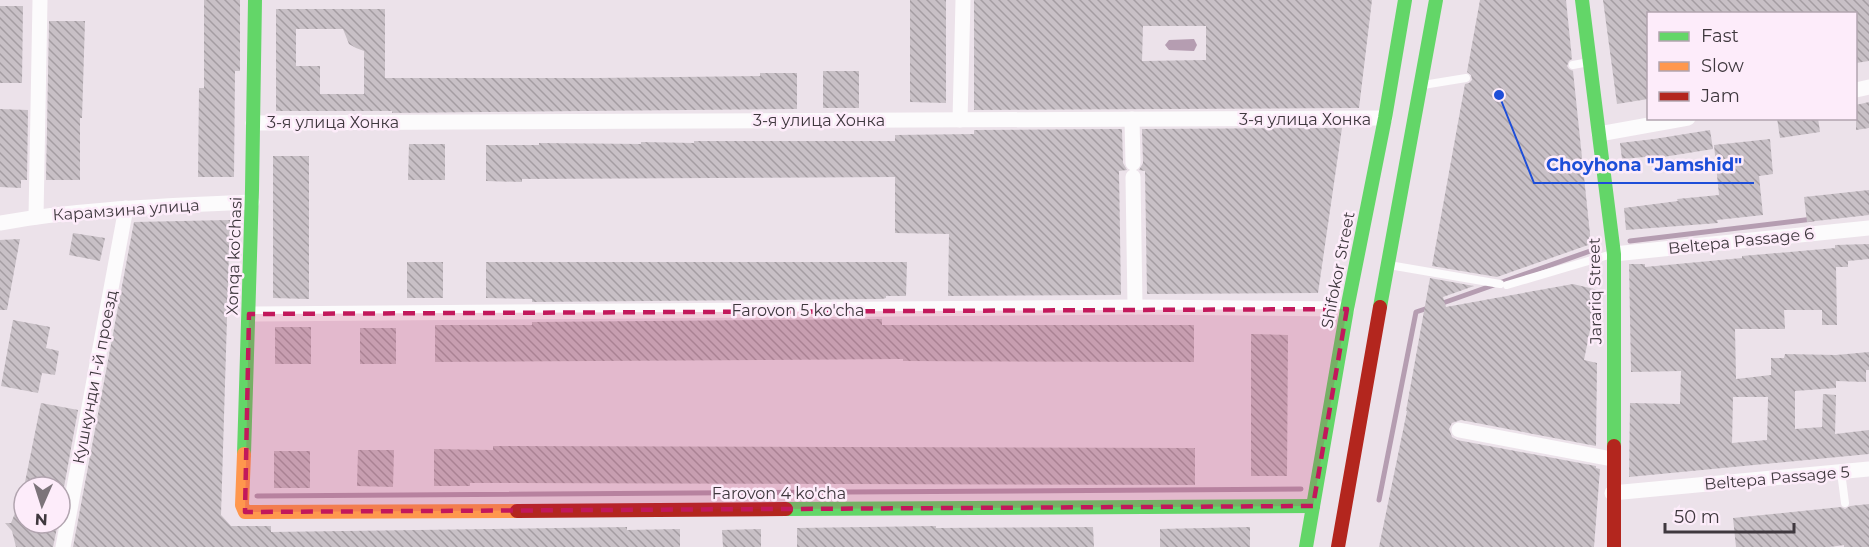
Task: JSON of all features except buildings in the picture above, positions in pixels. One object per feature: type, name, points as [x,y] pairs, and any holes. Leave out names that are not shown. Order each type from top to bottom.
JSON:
[{"type":"street","points":[[36,217],[40,0]]},
{"type":"street","name":"Xonqa ko'chasi","points":[[245,512],[242,505],[252,202],[255,0]]},
{"type":"street","points":[[960,120],[963,0]]},
{"type":"street","name":"Shifokor Street","points":[[1306,547],[1347,309],[1385,118],[1405,0]]},
{"type":"street","points":[[1338,547],[1436,0]]},
{"type":"street","name":"Jarariq Street","points":[[1582,0],[1614,254],[1612,459],[1614,547]]},
{"type":"street","name":"3-я улица Хонка","points":[[253,123],[1385,118]]},
{"type":"street","points":[[1132,119],[1135,307]]},
{"type":"street","points":[[1599,134],[1677,120]]},
{"type":"street","name":"Карамзина улица","points":[[0,223],[126,208],[252,202]]},
{"type":"street","name":"Кушкунди 1-й проезд","points":[[63,547],[126,208]]},
{"type":"street","name":"Beltepa Passage 6","points":[[1614,254],[1869,228]]},
{"type":"street","name":"Farovon 5 ko'cha","points":[[249,314],[1135,307],[1347,309]]},
{"type":"street","points":[[1458,430],[1612,459]]},
{"type":"street","name":"Beltepa Passage 5","points":[[1612,493],[1869,469]]},
{"type":"street","name":"Farovon 4 ko'cha","points":[[245,512],[1313,506]]},
{"type":"lane","points":[[1573,65],[1590,62]]},
{"type":"lane","points":[[1420,85],[1466,78]]},
{"type":"lane","points":[[1387,264],[1503,284],[1614,254]]},
{"type":"lane","points":[[1841,472],[1845,503]]},
{"type":"highlighted area","points":[[1347,309],[1313,506],[245,512],[249,314]]},
{"type":"shaded area","points":[[1194,39],[1197,45],[1194,51],[1169,50],[1165,45],[1169,40]]},
{"type":"waterway","points":[[1630,241],[1813,219]]},
{"type":"waterway","points":[[1440,304],[1593,250]]},
{"type":"waterway","points":[[1379,500],[1416,312],[1431,307]]},
{"type":"waterway","points":[[257,496],[1301,489]]},
{"type":"traffic: fast","points":[[244,454],[255,0]]},
{"type":"traffic: fast","points":[[1306,547],[1347,309],[1385,118],[1405,0]]},
{"type":"traffic: fast","points":[[1380,307],[1436,0]]},
{"type":"traffic: fast","points":[[1582,0],[1614,254],[1614,446]]},
{"type":"traffic: fast","points":[[786,509],[1313,506]]},
{"type":"traffic: slow","points":[[244,454],[242,505],[245,512],[517,511]]},
{"type":"traffic: jam","points":[[1338,547],[1380,307]]},
{"type":"traffic: jam","points":[[1614,446],[1614,547]]},
{"type":"traffic: jam","points":[[517,511],[786,509]]},
{"type":"place","name":"Choyhona \"Jamshid\"","points":[[1499,95]]}]
